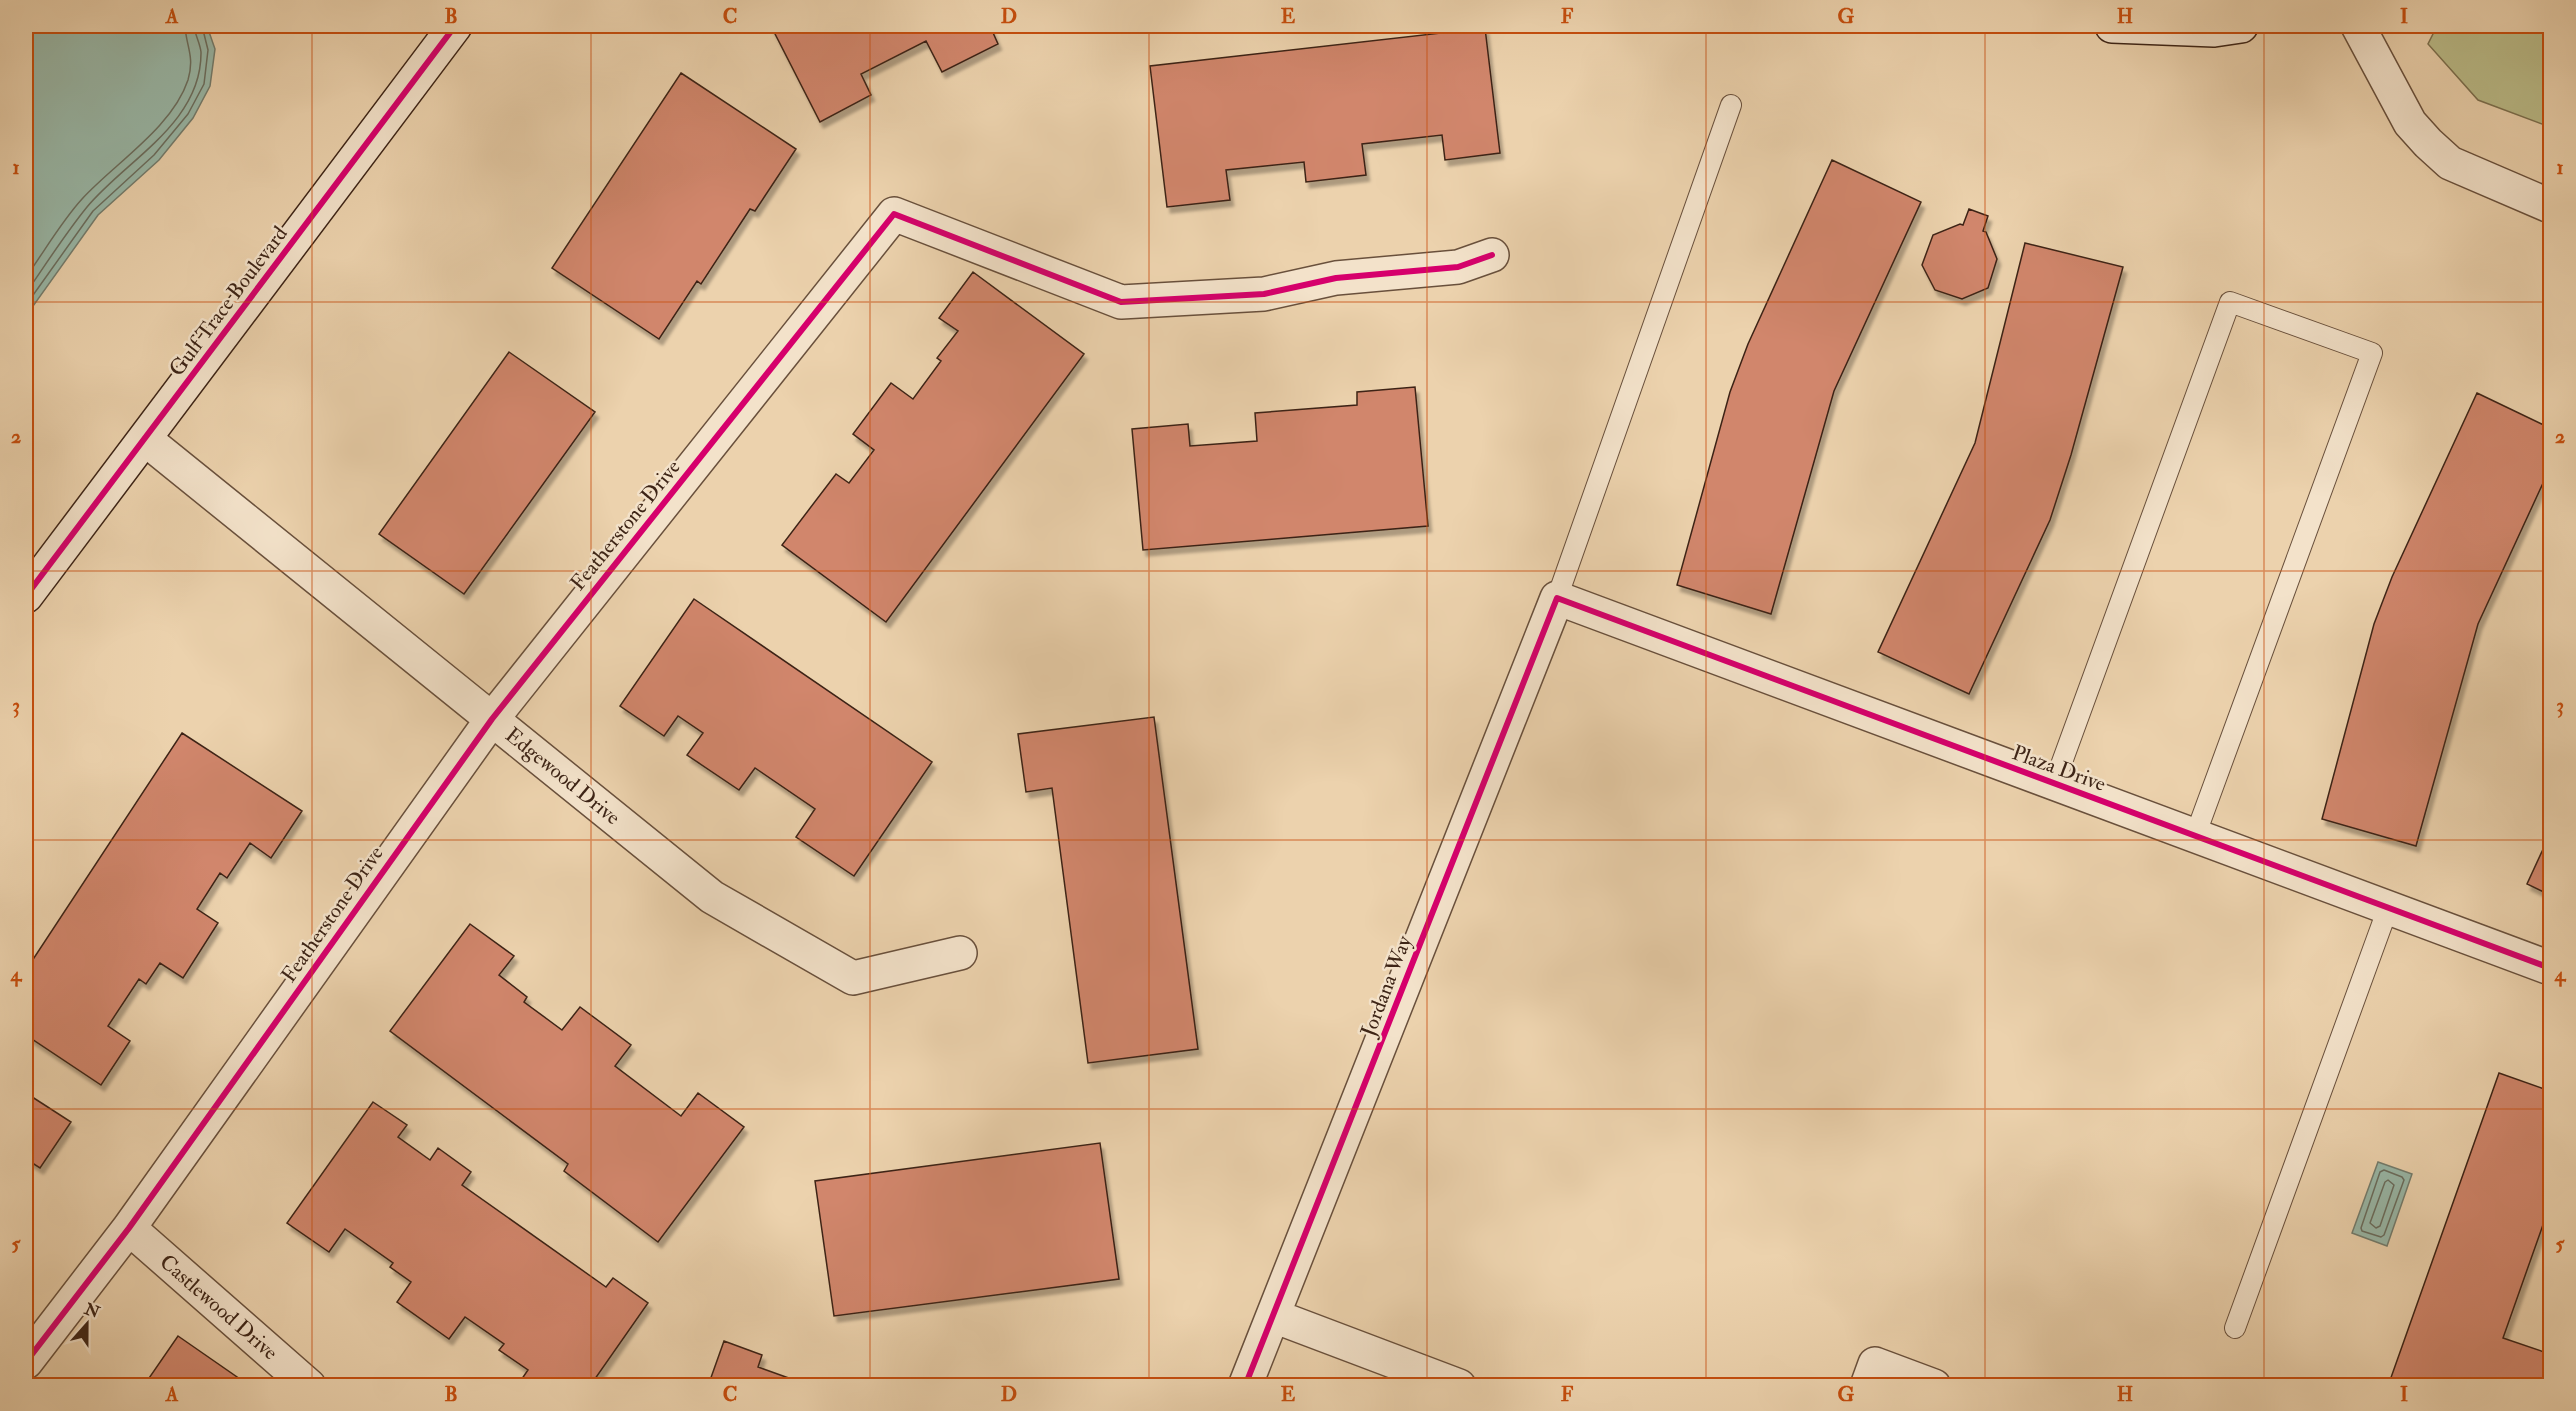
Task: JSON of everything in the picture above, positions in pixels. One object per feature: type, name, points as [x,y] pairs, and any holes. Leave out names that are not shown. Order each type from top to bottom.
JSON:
[{"type":"street","name":"Gulf Trace Boulevard","points":[[26,596],[455,26]]},
{"type":"street","points":[[2112,26],[2214,30],[2241,26]]},
{"type":"street","points":[[2358,26],[2410,123],[2428,143],[2450,163],[2550,206]]},
{"type":"street","name":"Featherstone Drive","points":[[26,1362],[129,1228],[492,719],[894,214],[1121,302],[1264,294],[1336,278],[1458,267],[1492,255]]},
{"type":"street","name":"Edgewood Drive","points":[[145,439],[712,897],[853,978],[960,953]]},
{"type":"street","name":"Plaza Drive","points":[[1557,598],[2550,968]]},
{"type":"street","name":"Jordana Way","points":[[1245,1386],[1557,598]]},
{"type":"street","name":"Castlewood Drive","points":[[129,1228],[309,1386]]},
{"type":"street","points":[[1274,1316],[1459,1386]]},
{"type":"street","points":[[1867,1386],[1875,1364],[1934,1386]]},
{"type":"lane","points":[[1557,598],[1731,105]]},
{"type":"lane","points":[[2054,784],[2230,302],[2372,353],[2196,836]]},
{"type":"lane","points":[[2235,1328],[2388,908]]},
{"type":"green space","points":[[2437,26],[2550,26],[2550,127],[2478,100],[2428,44]]},
{"type":"water","points":[[26,26],[207,26],[215,49],[210,86],[193,118],[159,160],[98,215],[26,316]]},
{"type":"water","points":[[2378,1162],[2412,1174],[2387,1246],[2352,1233]]},
{"type":"building","points":[[771,26],[990,26],[998,44],[942,72],[926,41],[861,74],[871,95],[820,122]]},
{"type":"building","points":[[1485,28],[1500,153],[1445,160],[1442,135],[1362,144],[1366,175],[1306,182],[1304,162],[1226,170],[1230,200],[1167,207],[1150,66]]},
{"type":"building","points":[[681,73],[796,149],[755,211],[750,209],[701,284],[697,281],[659,339],[552,268]]},
{"type":"building","points":[[1832,160],[1921,202],[1834,391],[1771,614],[1677,585],[1730,392],[1748,344]]},
{"type":"building","points":[[1969,209],[1988,216],[1983,231],[1986,232],[1997,259],[1988,288],[1962,299],[1935,290],[1922,265],[1933,235],[1960,224],[1963,225]]},
{"type":"building","points":[[2025,243],[2123,267],[2071,455],[2050,520],[1969,694],[1878,652],[1975,443]]},
{"type":"building","points":[[973,272],[1084,354],[886,622],[782,545],[836,474],[849,483],[874,450],[853,434],[891,383],[913,399],[941,361],[937,358],[958,331],[939,318]]},
{"type":"building","points":[[509,352],[595,412],[464,594],[379,534]]},
{"type":"building","points":[[1415,387],[1428,526],[1143,550],[1132,429],[1188,424],[1190,446],[1257,441],[1255,413],[1357,405],[1357,392]]},
{"type":"building","points":[[2477,393],[2550,428],[2550,468],[2478,624],[2416,846],[2322,819],[2374,624],[2392,577]]},
{"type":"building","points":[[694,599],[932,762],[854,876],[796,837],[815,809],[755,768],[739,790],[687,755],[703,733],[678,716],[664,736],[620,706]]},
{"type":"building","points":[[1154,717],[1198,1049],[1088,1063],[1052,788],[1026,792],[1018,734]]},
{"type":"building","points":[[182,733],[302,811],[271,858],[250,843],[227,878],[220,873],[197,909],[218,923],[183,978],[160,963],[146,984],[139,979],[108,1026],[130,1041],[101,1085],[26,1035],[26,970]]},
{"type":"building","points":[[2550,834],[2550,895],[2527,884]]},
{"type":"building","points":[[470,924],[514,956],[499,975],[527,997],[524,1002],[562,1030],[580,1007],[631,1045],[615,1066],[681,1116],[698,1093],[744,1127],[658,1242],[564,1171],[568,1164],[390,1031]]},
{"type":"building","points":[[2499,1073],[2550,1091],[2550,1205],[2503,1338],[2550,1354],[2550,1386],[2388,1386]]},
{"type":"building","points":[[26,1093],[71,1122],[40,1168],[26,1159]]},
{"type":"building","points":[[373,1102],[407,1125],[398,1137],[430,1160],[438,1148],[471,1172],[462,1185],[606,1287],[613,1278],[648,1303],[590,1386],[517,1386],[528,1370],[499,1350],[504,1344],[465,1317],[449,1339],[397,1302],[411,1282],[390,1267],[393,1263],[345,1229],[329,1252],[287,1223]]},
{"type":"building","points":[[1100,1143],[1119,1279],[834,1316],[815,1181]]},
{"type":"building","points":[[178,1336],[250,1386],[154,1386],[147,1381]]},
{"type":"building","points":[[724,1341],[762,1355],[758,1367],[811,1386],[708,1386]]},
{"type":"cycle path","points":[[26,596],[455,26]]},
{"type":"cycle path","points":[[2112,26],[2214,30],[2241,26]]},
{"type":"cycle path","points":[[26,1362],[129,1228],[492,719],[894,214],[1121,302],[1264,294],[1336,278],[1458,267],[1492,255]]},
{"type":"cycle path","points":[[1245,1386],[1557,598],[2550,968]]}]
